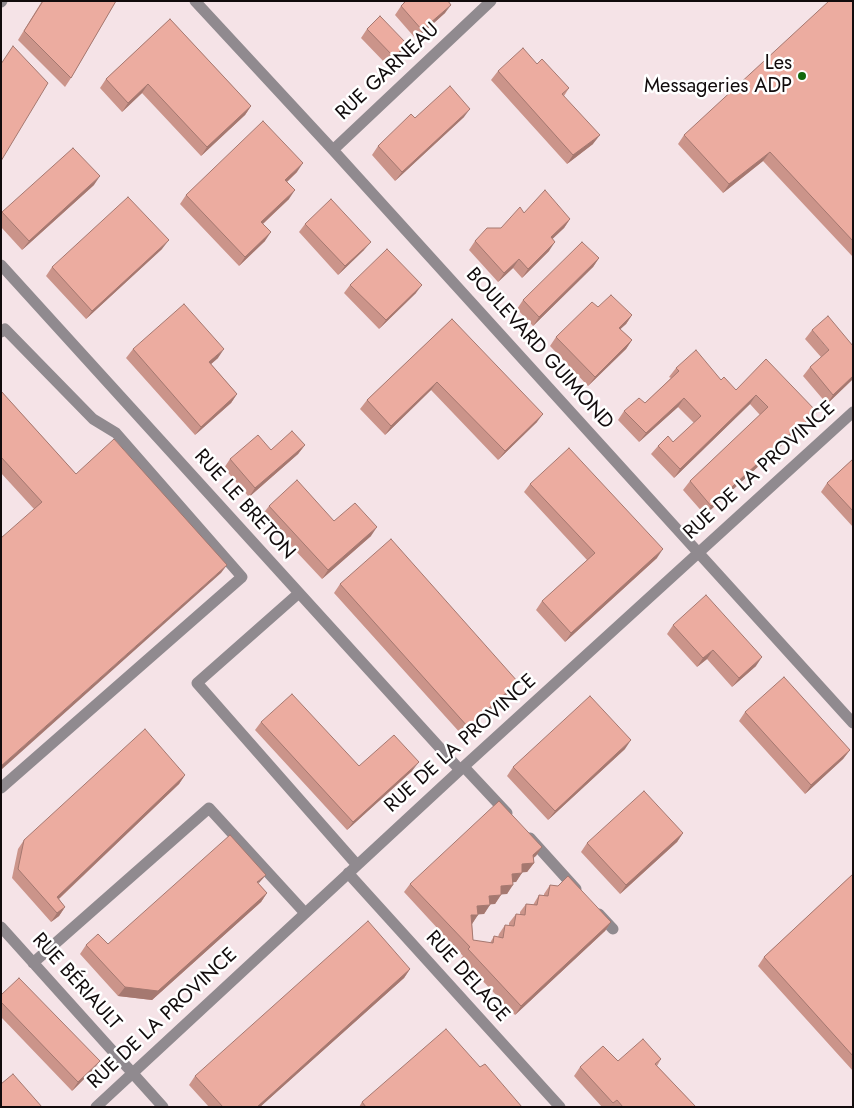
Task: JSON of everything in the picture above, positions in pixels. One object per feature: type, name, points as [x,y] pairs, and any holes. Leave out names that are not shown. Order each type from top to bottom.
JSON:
[{"type":"street","name":"BOULEVARD GUIMOND","points":[[195,1],[333,150],[853,723]]},
{"type":"street","name":"RUE GARNEAU","points":[[333,150],[491,1]]},
{"type":"street","name":"RUE LE BRETON","points":[[1,265],[299,593],[581,894]]},
{"type":"street","points":[[1,332],[5,329],[93,419],[116,433],[242,577],[1,788]]},
{"type":"street","name":"RUE DE LA PROVINCE","points":[[96,1107],[357,864],[853,412]]},
{"type":"street","points":[[299,593],[197,683],[357,864]]},
{"type":"street","points":[[33,963],[208,808],[305,913]]},
{"type":"street","name":"RUE DELAGE","points":[[348,873],[560,1107]]},
{"type":"street","points":[[594,908],[613,929]]},
{"type":"street","name":"RUE BÉRIAULT","points":[[1,927],[163,1107]]},
{"type":"building","points":[[43,1],[116,1],[71,78],[24,31]]},
{"type":"building","points":[[406,1],[448,1],[451,5],[422,30],[401,6]]},
{"type":"building","name":"Les Messageries ADP","points":[[829,1],[853,1],[853,241],[770,152],[729,184],[684,135]]},
{"type":"building","points":[[380,16],[407,44],[394,57],[367,29]]},
{"type":"building","points":[[170,19],[251,106],[207,147],[148,84],[128,103],[106,79]]},
{"type":"building","points":[[13,46],[48,83],[1,161],[1,64]]},
{"type":"building","points":[[523,48],[537,64],[542,59],[569,88],[562,94],[600,135],[573,155],[498,71]]},
{"type":"building","points":[[450,86],[470,109],[402,172],[378,146],[411,114],[415,118]]},
{"type":"building","points":[[263,121],[303,163],[285,180],[295,190],[261,222],[271,232],[245,257],[186,195]]},
{"type":"building","points":[[73,148],[100,176],[29,241],[2,212]]},
{"type":"building","points":[[545,190],[570,219],[551,237],[555,242],[528,269],[519,259],[504,273],[475,241],[487,228],[501,228],[520,207],[524,213]]},
{"type":"building","points":[[128,197],[169,240],[92,311],[52,267]]},
{"type":"building","points":[[331,199],[371,242],[345,266],[305,224]]},
{"type":"building","points":[[582,242],[599,258],[539,317],[523,300]]},
{"type":"building","points":[[387,249],[422,285],[386,320],[350,285]]},
{"type":"building","points":[[611,295],[632,315],[619,328],[632,340],[595,377],[556,337],[592,302],[598,307]]},
{"type":"building","points":[[184,304],[224,349],[209,362],[237,394],[201,427],[133,349]]},
{"type":"building","points":[[828,316],[853,346],[853,376],[833,395],[810,367],[829,350],[812,330]]},
{"type":"building","points":[[452,319],[543,414],[505,451],[437,382],[391,426],[367,400]]},
{"type":"building","points":[[696,350],[721,380],[724,377],[736,390],[766,359],[817,412],[791,433],[711,506],[690,481],[768,407],[756,395],[680,469],[658,446],[668,436],[673,442],[701,416],[684,398],[646,433],[624,411],[639,398],[645,403],[679,371],[676,368]]},
{"type":"building","points":[[1,391],[76,474],[114,439],[227,565],[1,766],[1,538],[42,502],[1,457]]},
{"type":"building","points":[[292,431],[305,445],[255,488],[230,459],[258,435],[271,450]]},
{"type":"building","points":[[569,448],[663,549],[571,633],[542,601],[595,553],[530,484]]},
{"type":"building","points":[[853,459],[853,511],[827,483]]},
{"type":"building","points":[[297,480],[334,521],[355,503],[377,527],[328,570],[269,506]]},
{"type":"building","points":[[391,539],[518,682],[468,727],[340,584]]},
{"type":"building","points":[[706,595],[762,657],[739,678],[713,650],[703,658],[673,625]]},
{"type":"building","points":[[784,677],[850,750],[811,785],[745,712]]},
{"type":"building","points":[[292,694],[359,766],[394,735],[419,762],[353,822],[261,722]]},
{"type":"building","points":[[590,696],[631,740],[555,811],[513,767]]},
{"type":"building","points":[[145,729],[185,775],[57,897],[65,907],[57,913],[18,869],[24,840]]},
{"type":"building","points":[[644,791],[683,833],[626,885],[587,843]]},
{"type":"building","points":[[499,801],[542,847],[533,855],[534,863],[522,864],[522,873],[512,874],[513,885],[501,886],[501,895],[489,896],[490,905],[477,906],[478,915],[471,915],[473,940],[493,943],[494,936],[503,938],[505,925],[514,926],[516,914],[525,915],[526,904],[537,905],[539,895],[548,896],[550,885],[558,886],[568,876],[611,922],[521,1006],[468,949],[470,947],[410,884]]},
{"type":"building","points":[[230,835],[266,875],[257,882],[267,893],[158,991],[125,987],[86,945],[98,934],[108,944]]},
{"type":"building","points":[[853,874],[853,1056],[764,957]]},
{"type":"building","points":[[368,921],[410,969],[257,1107],[223,1107],[195,1076]]},
{"type":"building","points":[[19,978],[100,1061],[78,1082],[1,1002],[1,995]]},
{"type":"building","points":[[446,1029],[480,1067],[485,1064],[522,1107],[366,1107],[362,1102]]},
{"type":"building","points":[[643,1039],[661,1059],[655,1064],[696,1107],[623,1107],[617,1100],[613,1103],[580,1067],[603,1046],[618,1061]]},
{"type":"building","points":[[13,1074],[42,1107],[1,1107],[1,1084]]},
{"type":"place","name":"Les Messageries ADP","points":[[802,76]]}]
